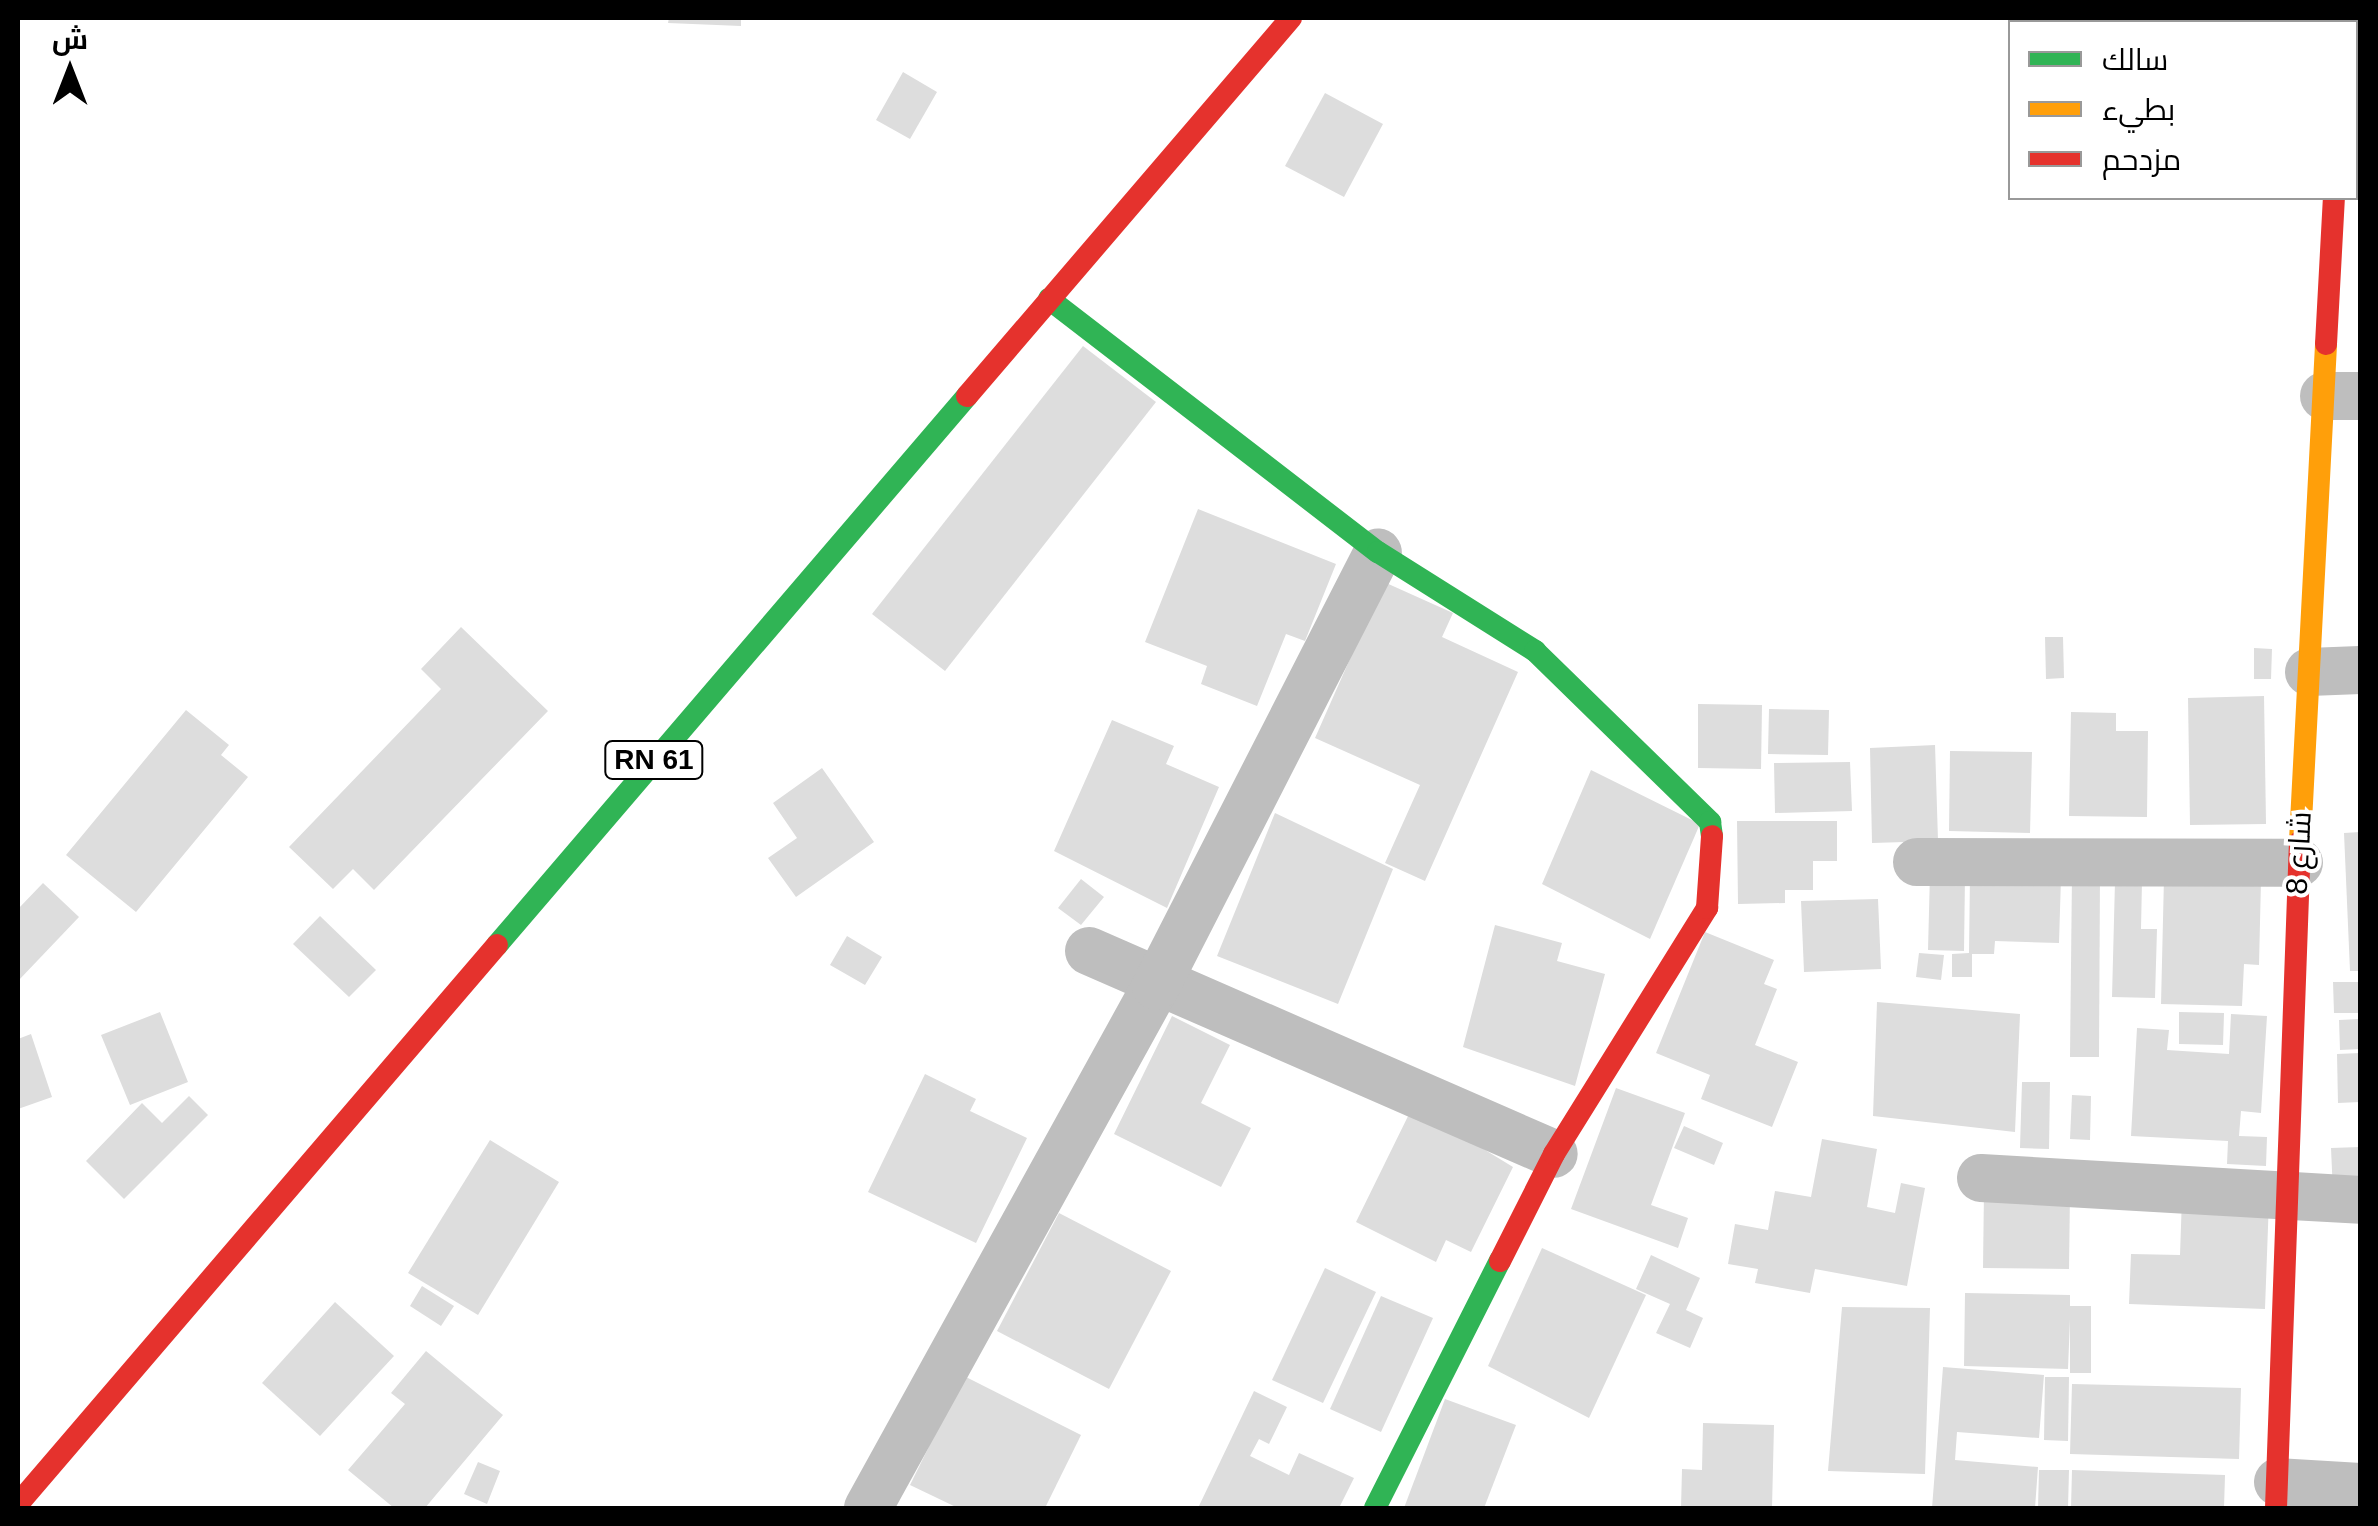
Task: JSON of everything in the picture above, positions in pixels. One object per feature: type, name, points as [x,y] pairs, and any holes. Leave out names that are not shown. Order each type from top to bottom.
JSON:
[{"type":"street","name":"RN 61","points":[[18,1504],[1291,18]]},
{"type":"street","name":"شارع 8","points":[[2277,1495],[2281,1196],[2310,672],[2342,396],[2334,200]]},
{"type":"street","points":[[1049,299],[1378,552],[1534,651],[1710,822],[1716,862],[1706,908],[1554,1154],[1376,1508]]},
{"type":"street","points":[[868,1508],[1156,986],[1378,552]]},
{"type":"street","points":[[2310,672],[2360,670]]},
{"type":"street","points":[[1917,862],[2299,862]]},
{"type":"street","points":[[1089,951],[1156,986],[1554,1154]]},
{"type":"street","points":[[1981,1178],[2360,1200]]},
{"type":"street","points":[[2277,1495],[2360,1487]]},
{"type":"building","points":[[669,18],[741,18],[741,26],[668,23]]},
{"type":"building","points":[[903,72],[937,92],[910,139],[876,120]]},
{"type":"building","points":[[1325,93],[1383,124],[1344,197],[1285,166]]},
{"type":"building","points":[[1083,346],[1156,402],[945,671],[872,614]]},
{"type":"building","points":[[1198,509],[1336,564],[1305,641],[1286,634],[1257,706],[1201,684],[1207,666],[1145,642]]},
{"type":"building","points":[[1384,582],[1453,613],[1442,637],[1518,672],[1425,881],[1385,863],[1420,785],[1315,738]]},
{"type":"building","points":[[461,627],[548,711],[374,890],[353,869],[333,889],[289,847],[441,689],[421,669]]},
{"type":"building","points":[[2045,637],[2063,637],[2064,678],[2046,679]]},
{"type":"building","points":[[2254,648],[2272,649],[2271,679],[2254,679]]},
{"type":"building","points":[[2264,696],[2266,824],[2190,825],[2188,698]]},
{"type":"building","points":[[1698,704],[1762,705],[1761,769],[1698,768]]},
{"type":"building","points":[[1769,709],[1829,710],[1828,755],[1768,754]]},
{"type":"building","points":[[186,710],[229,745],[221,755],[248,777],[136,912],[66,855]]},
{"type":"building","points":[[2071,712],[2116,713],[2116,731],[2148,731],[2147,817],[2069,816]]},
{"type":"building","points":[[1112,720],[1174,746],[1166,764],[1219,787],[1167,908],[1054,851]]},
{"type":"building","points":[[1935,745],[1938,841],[1872,843],[1870,748]]},
{"type":"building","points":[[1950,751],[2032,752],[2030,833],[1949,831]]},
{"type":"building","points":[[1850,762],[1852,811],[1775,813],[1774,763]]},
{"type":"building","points":[[822,768],[874,842],[796,897],[768,858],[797,838],[773,803]]},
{"type":"building","points":[[1591,770],[1700,824],[1650,939],[1542,884]]},
{"type":"building","points":[[1275,813],[1393,869],[1338,1004],[1217,956]]},
{"type":"building","points":[[1737,821],[1837,821],[1837,861],[1813,861],[1813,890],[1785,890],[1785,903],[1738,904]]},
{"type":"building","points":[[2360,832],[2360,971],[2350,971],[2344,833]]},
{"type":"building","points":[[1930,873],[1965,875],[1964,951],[1928,950]]},
{"type":"building","points":[[1970,874],[2061,877],[2059,943],[1995,941],[1994,954],[1972,954],[1972,977],[1952,977],[1952,954],[1969,953]]},
{"type":"building","points":[[2072,874],[2100,874],[2099,1057],[2070,1057]]},
{"type":"building","points":[[2164,877],[2261,880],[2259,965],[2244,964],[2242,1006],[2161,1004]]},
{"type":"building","points":[[1081,879],[1104,897],[1081,925],[1058,908]]},
{"type":"building","points":[[2115,881],[2142,881],[2141,929],[2157,929],[2155,998],[2112,997]]},
{"type":"building","points":[[43,883],[79,917],[18,981],[18,909]]},
{"type":"building","points":[[1878,899],[1881,969],[1804,972],[1801,901]]},
{"type":"building","points":[[320,916],[376,970],[349,997],[293,944]]},
{"type":"building","points":[[1495,925],[1562,943],[1557,961],[1605,974],[1575,1086],[1463,1047]]},
{"type":"building","points":[[1705,932],[1774,960],[1764,984],[1777,989],[1755,1045],[1798,1062],[1772,1127],[1701,1099],[1710,1075],[1656,1053]]},
{"type":"building","points":[[847,936],[882,957],[865,985],[830,965]]},
{"type":"building","points":[[1919,953],[1944,955],[1941,980],[1916,977]]},
{"type":"building","points":[[2333,982],[2360,982],[2360,1013],[2334,1013]]},
{"type":"building","points":[[1877,1002],[2020,1014],[2015,1132],[1873,1116]]},
{"type":"building","points":[[160,1012],[188,1082],[130,1105],[101,1035]]},
{"type":"building","points":[[2179,1012],[2224,1013],[2223,1045],[2179,1044]]},
{"type":"building","points":[[2231,1014],[2267,1016],[2261,1113],[2241,1111],[2239,1136],[2267,1137],[2266,1166],[2227,1164],[2228,1141],[2131,1136],[2137,1028],[2169,1030],[2167,1050],[2229,1054]]},
{"type":"building","points":[[1172,1016],[1230,1045],[1201,1103],[1251,1128],[1221,1187],[1114,1134]]},
{"type":"building","points":[[2360,1019],[2360,1049],[2340,1050],[2339,1020]]},
{"type":"building","points":[[31,1034],[52,1097],[18,1109],[18,1039]]},
{"type":"building","points":[[2360,1053],[2360,1102],[2338,1103],[2337,1054]]},
{"type":"building","points":[[925,1074],[976,1099],[970,1111],[1027,1138],[976,1243],[868,1192]]},
{"type":"building","points":[[2022,1082],[2050,1082],[2049,1149],[2020,1148]]},
{"type":"building","points":[[1616,1088],[1685,1113],[1651,1205],[1688,1218],[1678,1248],[1571,1209]]},
{"type":"building","points":[[2072,1095],[2091,1096],[2090,1140],[2070,1139]]},
{"type":"building","points":[[189,1096],[208,1115],[124,1199],[86,1161],[142,1103],[162,1123]]},
{"type":"building","points":[[1413,1106],[1513,1167],[1471,1252],[1446,1240],[1436,1262],[1356,1222]]},
{"type":"building","points":[[1684,1126],[1723,1143],[1714,1165],[1674,1148]]},
{"type":"building","points":[[1822,1139],[1877,1149],[1867,1207],[1895,1213],[1901,1183],[1925,1188],[1907,1286],[1815,1269],[1810,1293],[1755,1283],[1758,1269],[1728,1264],[1735,1224],[1768,1230],[1775,1191],[1811,1197]]},
{"type":"building","points":[[490,1140],[559,1182],[478,1315],[408,1273]]},
{"type":"building","points":[[2360,1147],[2360,1192],[2333,1193],[2331,1148]]},
{"type":"building","points":[[1984,1190],[2070,1192],[2069,1269],[1983,1268]]},
{"type":"building","points":[[2182,1197],[2269,1200],[2265,1309],[2129,1304],[2131,1254],[2180,1255]]},
{"type":"building","points":[[1059,1213],[1171,1271],[1109,1389],[997,1331]]},
{"type":"building","points":[[1542,1248],[1646,1295],[1589,1418],[1488,1366]]},
{"type":"building","points":[[1651,1255],[1700,1278],[1686,1310],[1703,1318],[1690,1348],[1656,1333],[1670,1304],[1636,1289]]},
{"type":"building","points":[[1325,1268],[1376,1292],[1323,1403],[1272,1380]]},
{"type":"building","points":[[422,1286],[454,1306],[441,1326],[410,1306]]},
{"type":"building","points":[[1965,1293],[2070,1295],[2070,1306],[2091,1306],[2091,1373],[2070,1373],[2070,1319],[2068,1369],[1964,1366]]},
{"type":"building","points":[[1381,1296],[1433,1318],[1381,1432],[1330,1409]]},
{"type":"building","points":[[335,1302],[394,1356],[320,1436],[262,1383]]},
{"type":"building","points":[[1842,1307],[1930,1308],[1925,1474],[1828,1471]]},
{"type":"building","points":[[426,1351],[503,1415],[425,1508],[394,1508],[348,1470],[405,1404],[391,1393]]},
{"type":"building","points":[[1943,1367],[2044,1375],[2039,1438],[1957,1432],[1955,1460],[2038,1467],[2035,1508],[1932,1508]]},
{"type":"building","points":[[964,1376],[1081,1435],[1045,1508],[958,1508],[910,1485]]},
{"type":"building","points":[[2045,1377],[2069,1377],[2068,1441],[2044,1440]]},
{"type":"building","points":[[2072,1384],[2241,1388],[2239,1459],[2070,1454]]},
{"type":"building","points":[[1254,1391],[1287,1407],[1269,1444],[1259,1439],[1250,1456],[1289,1475],[1299,1453],[1354,1478],[1339,1508],[1198,1508]]},
{"type":"building","points":[[1445,1399],[1516,1425],[1484,1508],[1404,1508]]},
{"type":"building","points":[[1703,1423],[1774,1425],[1772,1508],[1681,1508],[1682,1469],[1702,1470]]},
{"type":"building","points":[[478,1462],[500,1471],[487,1504],[464,1494]]},
{"type":"building","points":[[2039,1470],[2069,1470],[2068,1508],[2038,1508]]},
{"type":"building","points":[[2072,1470],[2225,1475],[2224,1508],[2071,1508]]},
{"type":"traffic: fast","points":[[1049,299],[1378,552],[1535,651],[1710,822],[1712,836]]},
{"type":"traffic: fast","points":[[497,945],[967,396]]},
{"type":"traffic: fast","points":[[1375,1508],[1500,1261]]},
{"type":"traffic: slow","points":[[2300,841],[2326,344]]},
{"type":"traffic: jam","points":[[967,396],[1291,18]]},
{"type":"traffic: jam","points":[[2326,344],[2334,200]]},
{"type":"traffic: jam","points":[[1500,1261],[1554,1154],[1707,908],[1712,836]]},
{"type":"traffic: jam","points":[[2276,1508],[2300,841]]},
{"type":"traffic: jam","points":[[18,1504],[497,945]]}]
